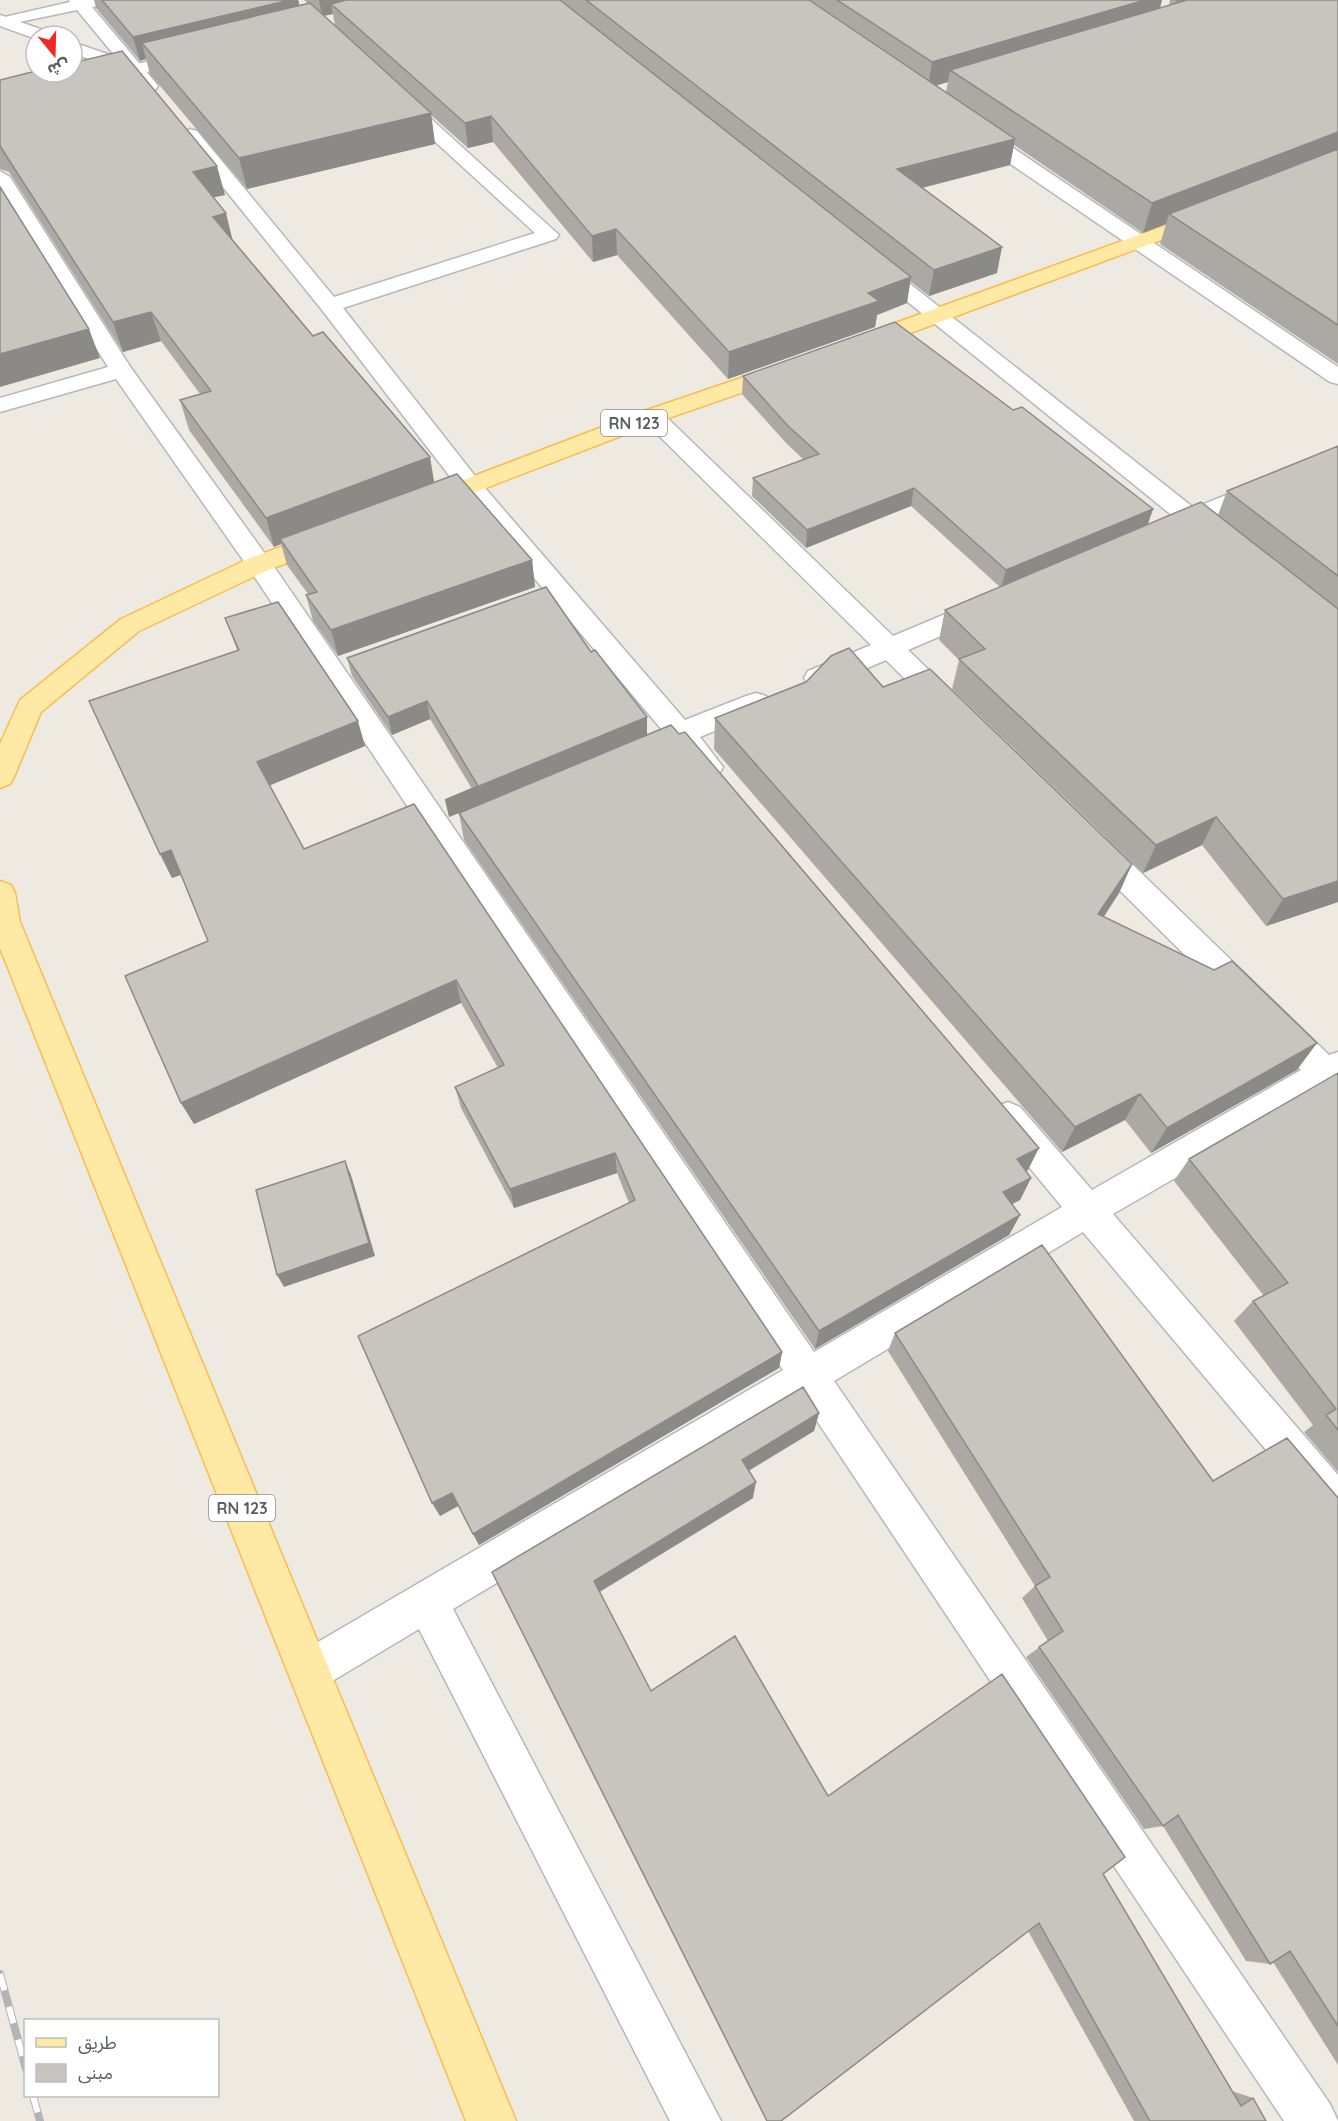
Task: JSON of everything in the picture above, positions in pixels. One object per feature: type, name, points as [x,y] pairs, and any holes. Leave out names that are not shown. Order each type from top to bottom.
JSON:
[{"type":"main road","points":[[839,351],[1140,243],[1228,208]]},
{"type":"main road","name":"RN 123","points":[[403,511],[652,416],[806,362]]},
{"type":"main road","points":[[0,777],[30,707],[130,625],[259,564],[347,531]]},
{"type":"main road","name":"RN 123","points":[[0,893],[5,922],[491,2121]]},
{"type":"street","points":[[2,21],[87,2],[135,69],[330,305],[470,486],[547,594],[681,734],[727,788]]},
{"type":"street","points":[[2,21],[24,29]]},
{"type":"street","points":[[84,51],[135,69]]},
{"type":"street","points":[[84,82],[203,53]]},
{"type":"street","points":[[330,305],[549,235],[386,87]]},
{"type":"street","points":[[964,123],[1338,377]]},
{"type":"street","points":[[0,177],[122,369],[259,564],[342,667],[452,830],[808,1377],[1312,2121]]},
{"type":"street","points":[[856,250],[1228,547]]},
{"type":"street","points":[[0,405],[122,369]]},
{"type":"street","points":[[652,416],[967,723]]},
{"type":"street","points":[[1149,537],[1338,457]]},
{"type":"street","points":[[637,752],[1009,597]]},
{"type":"street","points":[[309,1671],[1087,1210],[1334,1074],[1078,831]]},
{"type":"street","points":[[987,1094],[1338,1505]]},
{"type":"street","points":[[427,1601],[696,2121]]},
{"type":"building","points":[[102,0],[290,0],[133,37]]},
{"type":"building","points":[[346,0],[560,0],[911,277],[868,293],[879,301],[729,352],[616,229],[592,236],[491,116],[465,123],[331,4]]},
{"type":"building","points":[[586,0],[809,0],[1015,139],[897,169],[1002,247],[934,270]]},
{"type":"building","points":[[837,0],[1145,0],[932,62]]},
{"type":"building","points":[[1187,0],[1338,0],[1338,132],[1152,203],[950,70]]},
{"type":"building","points":[[310,3],[431,113],[239,158],[142,43]]},
{"type":"building","points":[[122,51],[217,166],[193,172],[226,213],[213,217],[313,336],[323,332],[430,457],[266,518],[180,400],[211,391],[151,312],[113,322],[0,146],[0,80],[24,74],[24,84],[84,84],[84,60]]},
{"type":"building","points":[[1338,149],[1338,325],[1169,214]]},
{"type":"building","points":[[0,187],[89,329],[0,354]]},
{"type":"building","points":[[895,322],[1013,410],[1022,407],[1153,509],[1006,570],[914,488],[807,530],[753,478],[819,454],[788,426],[743,376]]},
{"type":"building","points":[[1338,446],[1338,576],[1227,491]]},
{"type":"building","points":[[457,474],[532,560],[331,630],[306,595],[317,592],[280,539]]},
{"type":"building","points":[[1201,502],[1338,609],[1338,881],[1283,899],[1216,817],[1156,845],[959,659],[985,649],[945,610]]},
{"type":"building","points":[[546,587],[591,652],[595,650],[647,717],[445,800],[478,786],[427,701],[388,717],[347,658]]},
{"type":"building","points":[[278,602],[358,721],[257,762],[304,849],[414,804],[782,1352],[473,1534],[452,1493],[432,1503],[358,1336],[635,1200],[615,1153],[510,1189],[455,1087],[504,1065],[456,980],[181,1103],[125,976],[208,941],[171,850],[160,854],[89,701],[239,650],[225,618]]},
{"type":"building","points":[[849,648],[883,687],[930,669],[1132,864],[1098,914],[1214,970],[1232,961],[1317,1043],[1167,1128],[1140,1094],[1075,1127],[715,718],[806,682],[831,656]]},
{"type":"building","points":[[671,725],[679,734],[685,732],[1039,1148],[1017,1159],[1031,1178],[1003,1192],[1020,1215],[819,1331],[459,813]]},
{"type":"building","points":[[1338,1073],[1338,1430],[1326,1415],[1336,1409],[1253,1301],[1288,1283],[1189,1159]]},
{"type":"building","points":[[345,1161],[369,1243],[277,1275],[256,1190]]},
{"type":"building","points":[[1042,1245],[1213,1481],[1287,1438],[1338,1498],[1338,2026],[1290,1951],[1270,1964],[1178,1815],[1163,1826],[1039,1647],[1063,1631],[1035,1586],[1050,1577],[895,1333]]},
{"type":"building","points":[[803,1387],[819,1413],[742,1460],[756,1482],[594,1581],[651,1691],[735,1636],[828,1796],[1002,1674],[1125,1857],[1103,1874],[1241,2106],[1253,2098],[1266,2121],[1150,2121],[1039,1923],[781,2121],[767,2121],[492,1572]]},
{"type":"railway","points":[[0,1974],[24,2062]]},
{"type":"railway","points":[[33,2097],[40,2121]]}]
